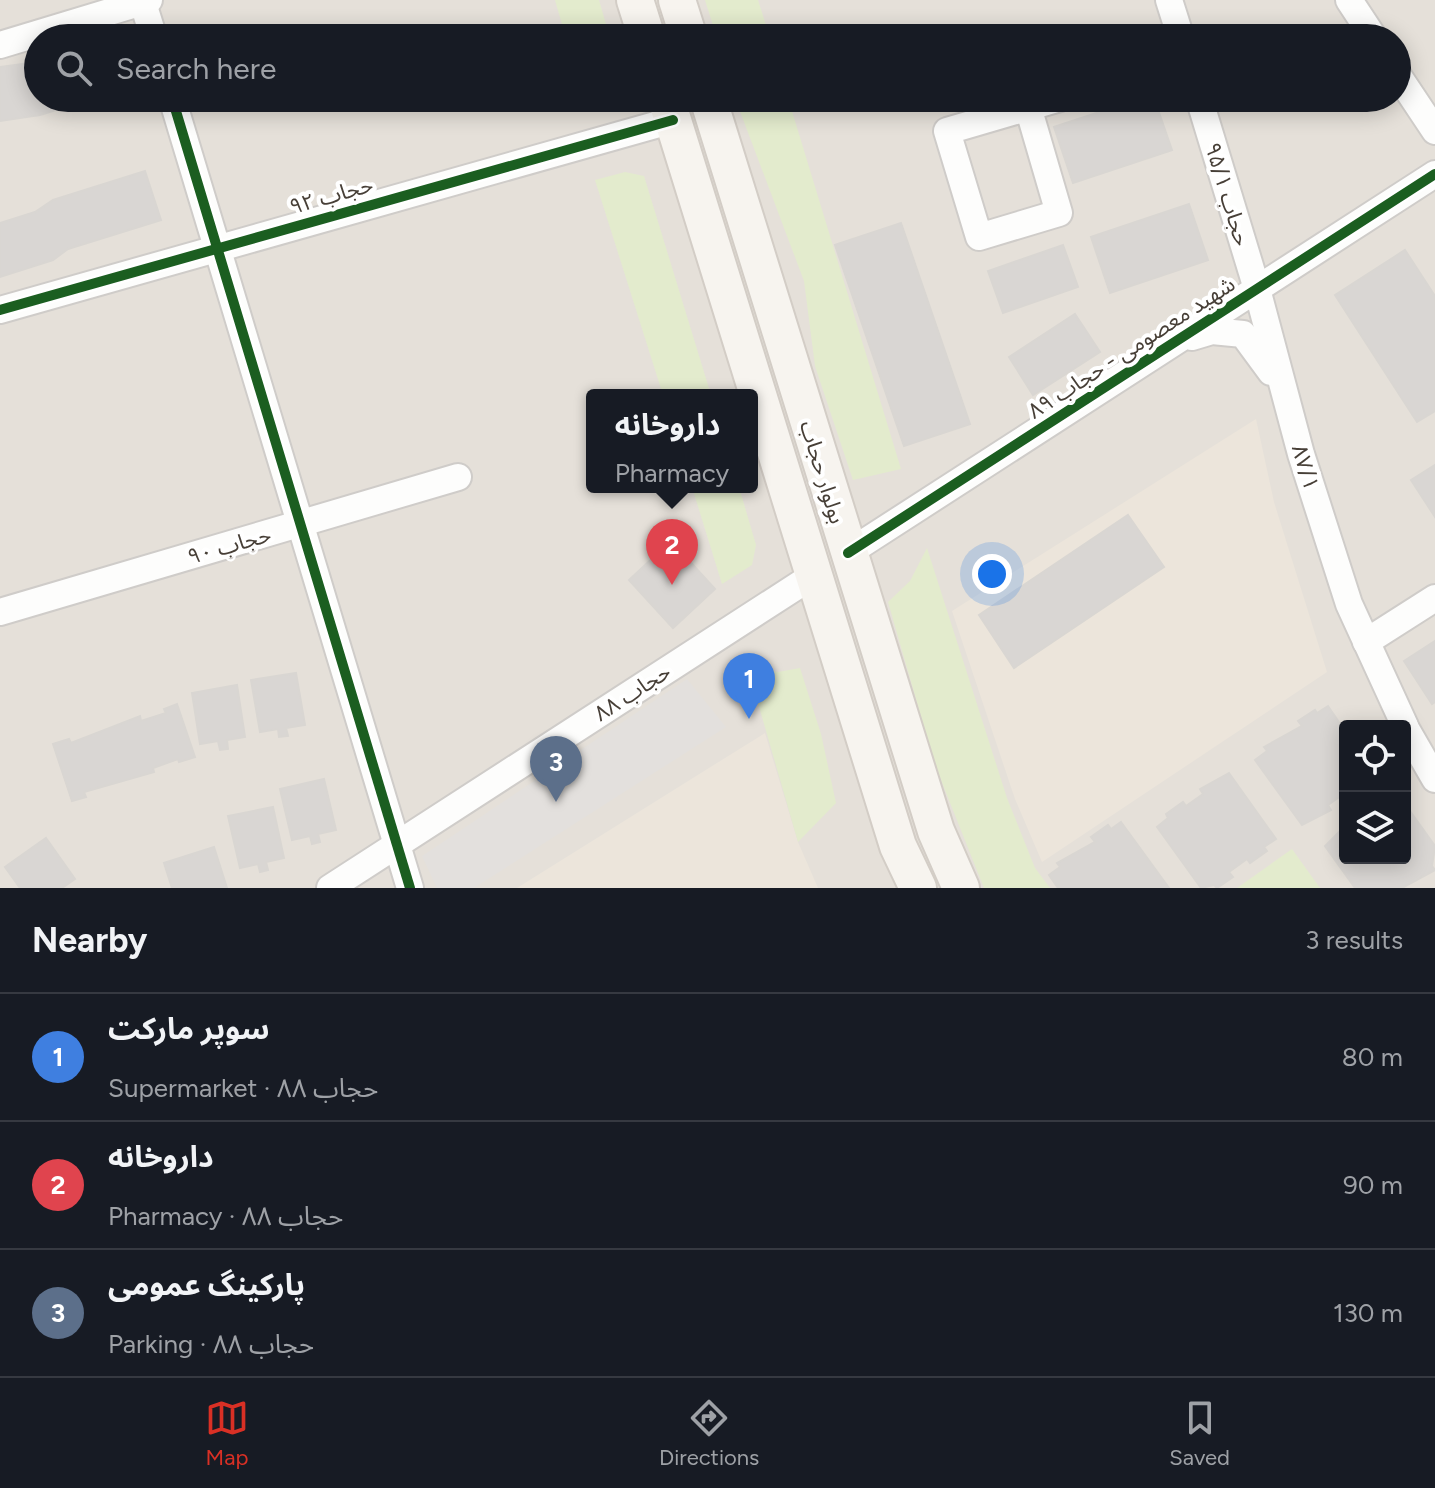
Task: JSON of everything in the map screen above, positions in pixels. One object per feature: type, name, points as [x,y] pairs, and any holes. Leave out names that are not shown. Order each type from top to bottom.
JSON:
[{"type":"main road","points":[[635,0],[643,24]]},
{"type":"main road","points":[[677,0],[685,24]]},
{"type":"main road","name":"بولوار حجاب","points":[[671,112],[757,389]]},
{"type":"main road","name":"بولوار حجاب","points":[[712,112],[936,831],[961,888]]},
{"type":"main road","name":"بولوار حجاب","points":[[758,394],[898,846],[918,888]]},
{"type":"main road","points":[[814,575],[848,553]]},
{"type":"street","points":[[1169,0],[1177,24]]},
{"type":"street","points":[[1349,0],[1365,24]]},
{"type":"street","points":[[69,24],[145,1],[151,24]]},
{"type":"street","points":[[0,45],[24,38]]},
{"type":"street","points":[[1411,95],[1435,131]]},
{"type":"street","points":[[176,112],[410,888]]},
{"type":"street","name":"حجاب ۹۲","points":[[0,310],[660,112]]},
{"type":"street","points":[[1011,112],[947,131],[979,237],[1059,213],[1029,112]]},
{"type":"street","name":"حجاب ۹۵/۱","points":[[1203,112],[1257,289]]},
{"type":"street","name":"شهید معصومی - حجاب ۸۹","points":[[848,553],[1435,174]]},
{"type":"street","name":"۸۷/۱","points":[[1257,289],[1286,398],[1349,604],[1402,720]]},
{"type":"street","points":[[1173,343],[1212,331],[1243,334],[1259,351],[1286,398]]},
{"type":"street","name":"حجاب ۹۰","points":[[0,612],[458,477]]},
{"type":"street","name":"حجاب ۸۸","points":[[330,888],[814,575]]},
{"type":"street","points":[[1366,642],[1435,598]]},
{"type":"street","name":"۸۷/۱","points":[[1411,737],[1435,779]]},
{"type":"shaded area","points":[[0,0],[1435,0],[1435,888],[0,888]]},
{"type":"shaded area","points":[[1256,419],[1274,502],[1327,672],[1042,862],[1015,799],[952,611]]},
{"type":"shaded area","points":[[687,679],[726,727],[474,888],[437,888],[422,856]]},
{"type":"shaded area","points":[[765,733],[798,842],[818,888],[517,888]]},
{"type":"green space","points":[[555,0],[599,0],[606,24],[562,24]]},
{"type":"green space","points":[[705,0],[758,0],[766,24],[713,24]]},
{"type":"green space","points":[[740,112],[792,112],[901,469],[853,480],[815,366],[804,281]]},
{"type":"green space","points":[[625,172],[644,176],[709,389],[661,389],[595,180]]},
{"type":"green space","points":[[694,493],[741,493],[756,545],[752,565],[722,584]]},
{"type":"green space","points":[[927,548],[1007,798],[1035,868],[1050,888],[984,888],[935,765],[888,602],[910,581]]},
{"type":"green space","points":[[747,665],[778,672],[800,668],[821,734],[836,803],[798,842]]},
{"type":"green space","points":[[1292,849],[1320,888],[1237,888]]},
{"type":"building","points":[[24,64],[24,112],[50,112],[0,121],[0,67]]},
{"type":"building","points":[[1100,112],[1159,112],[1172,150],[1073,183],[1054,127]]},
{"type":"building","points":[[145,171],[161,220],[68,249],[53,260],[0,277],[0,223],[35,212],[53,200]]},
{"type":"building","points":[[1189,204],[1208,260],[1110,293],[1091,237]]},
{"type":"building","points":[[901,223],[970,424],[904,446],[835,245]]},
{"type":"building","points":[[1063,245],[1078,287],[1003,313],[988,271]]},
{"type":"building","points":[[1405,250],[1435,296],[1435,411],[1417,422],[1335,295]]},
{"type":"building","points":[[1075,314],[1100,352],[1033,395],[1009,357]]},
{"type":"building","points":[[1435,465],[1435,517],[1411,480]]},
{"type":"building","points":[[1128,515],[1164,567],[1014,668],[979,615]]},
{"type":"building","points":[[671,541],[715,589],[673,628],[629,580]]},
{"type":"building","points":[[1435,641],[1435,702],[1432,704],[1404,661]]},
{"type":"building","points":[[296,673],[305,725],[286,728],[288,736],[279,737],[278,729],[260,732],[251,680]]},
{"type":"building","points":[[237,685],[245,737],[227,740],[228,749],[220,750],[218,741],[200,744],[192,693]]},
{"type":"building","points":[[177,704],[195,757],[179,762],[178,759],[153,768],[154,772],[84,792],[86,797],[72,801],[53,744],[69,739],[71,743],[140,716],[141,721],[166,713],[164,709]]},
{"type":"building","points":[[1328,706],[1339,722],[1339,797],[1328,805],[1331,810],[1302,825],[1255,760],[1267,751],[1264,747],[1302,726],[1298,721],[1315,710],[1317,713]]},
{"type":"building","points":[[1229,773],[1276,839],[1264,847],[1267,851],[1250,863],[1247,859],[1229,872],[1233,877],[1217,888],[1214,885],[1201,888],[1157,827],[1168,818],[1166,814],[1183,802],[1186,806],[1203,794],[1200,789]]},
{"type":"building","points":[[324,779],[336,830],[318,834],[320,842],[312,844],[310,836],[292,840],[280,789]]},
{"type":"building","points":[[273,807],[284,858],[266,862],[268,870],[260,872],[258,864],[240,868],[228,816]]},
{"type":"building","points":[[1411,812],[1435,846],[1432,866],[1435,870],[1402,888],[1355,888],[1325,846],[1339,832],[1339,864],[1411,864]]},
{"type":"building","points":[[1121,822],[1169,888],[1058,888],[1049,875],[1060,867],[1057,863],[1095,842],[1091,837],[1108,825],[1111,829]]},
{"type":"building","points":[[46,838],[75,879],[62,888],[20,888],[5,867]]},
{"type":"building","points":[[214,847],[227,888],[172,888],[164,863]]},
{"type":"cycle path","points":[[176,112],[410,888]]},
{"type":"cycle path","points":[[0,310],[673,120]]},
{"type":"cycle path","points":[[848,553],[1435,174]]},
{"type":"place","name":"داروخانه","points":[[672,585]]},
{"type":"place","name":"سوپر مارکت","points":[[749,719]]},
{"type":"place","name":"پارکینگ عمومی","points":[[556,802]]}]
